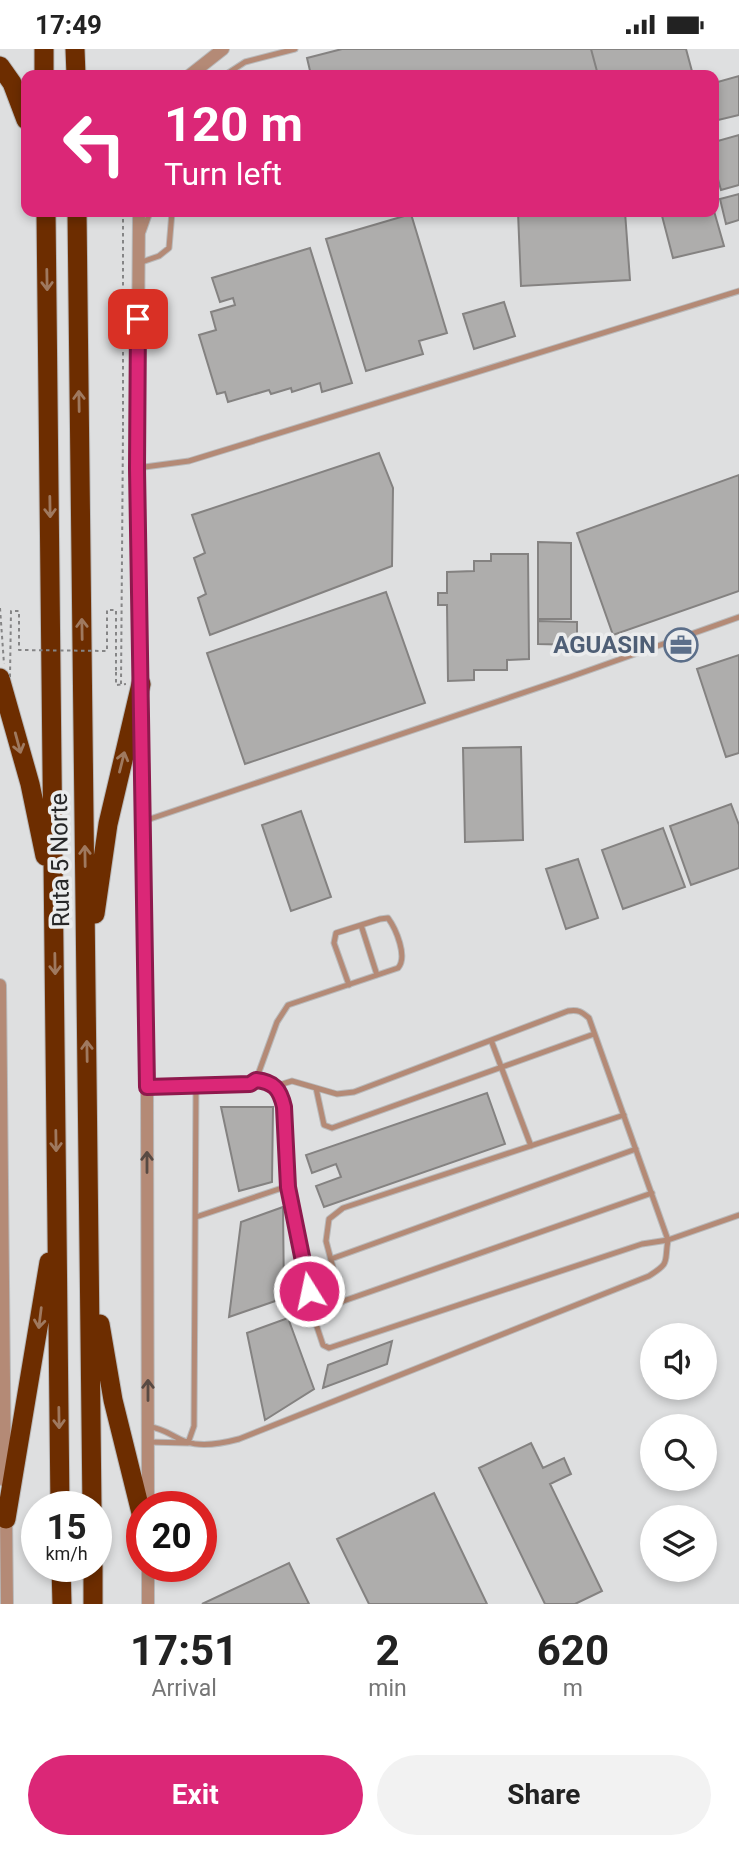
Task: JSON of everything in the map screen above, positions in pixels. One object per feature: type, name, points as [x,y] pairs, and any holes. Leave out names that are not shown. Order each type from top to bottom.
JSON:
[{"type":"highway","points":[[44,49],[44,70]]},
{"type":"highway","points":[[75,49],[76,70]]},
{"type":"highway","points":[[0,66],[12,83],[21,107]]},
{"type":"highway","name":"Ruta 5 Norte","points":[[46,217],[60,1491]]},
{"type":"highway","name":"Ruta 5 Norte","points":[[77,217],[92,1491]]},
{"type":"highway","points":[[5,674],[54,896]]},
{"type":"highway","points":[[86,974],[131,684]]},
{"type":"highway","points":[[4,1528],[44,1287],[57,1227]]},
{"type":"highway","points":[[89,1281],[113,1400],[136,1491]]},
{"type":"highway","points":[[61,1582],[61,1604]]},
{"type":"highway","points":[[93,1582],[93,1604]]},
{"type":"street","points":[[196,70],[223,49]]},
{"type":"street","points":[[139,217],[138,429],[131,684],[144,821],[148,1491]]},
{"type":"street","points":[[0,985],[4,1528],[7,1604]]},
{"type":"street","points":[[148,1582],[148,1604]]},
{"type":"lane","points":[[233,70],[245,62],[295,49]]},
{"type":"lane","points":[[138,244],[148,217]]},
{"type":"lane","points":[[138,263],[159,256],[169,248],[172,217]]},
{"type":"lane","points":[[137,468],[189,461],[739,291]]},
{"type":"lane","points":[[144,821],[739,617]]},
{"type":"lane","points":[[147,1087],[250,1084],[256,1080],[277,1022],[288,1005],[349,985],[398,968],[403,960],[388,918],[336,933],[334,938],[349,985]]},
{"type":"lane","points":[[361,925],[377,975]]},
{"type":"lane","points":[[148,1442],[223,1443],[239,1439],[649,1276],[662,1268],[668,1259],[668,1240],[589,1018],[575,1010],[354,1092],[337,1094],[292,1081],[275,1086]]},
{"type":"lane","points":[[316,1087],[324,1125],[332,1128],[594,1034]]},
{"type":"lane","points":[[491,1040],[531,1146]]},
{"type":"lane","points":[[256,1080],[267,1081],[282,1095],[288,1187],[313,1312],[323,1345],[329,1348],[642,1244],[668,1240],[739,1215]]},
{"type":"lane","points":[[188,1443],[194,1426],[196,1085]]},
{"type":"lane","points":[[342,1302],[326,1241],[329,1219],[343,1208],[624,1115]]},
{"type":"lane","points":[[331,1259],[636,1149]]},
{"type":"lane","points":[[195,1217],[288,1187]]},
{"type":"lane","points":[[313,1312],[652,1193]]},
{"type":"lane","points":[[148,1427],[158,1427],[188,1443]]},
{"type":"path","points":[[5,674],[11,611],[19,611],[19,650],[107,651],[107,610],[116,610],[116,685],[131,684],[123,429],[123,217]]},
{"type":"path","points":[[123,429],[138,429]]},
{"type":"path","points":[[0,608],[5,674]]},
{"type":"building","points":[[342,49],[591,49],[597,70],[310,70],[307,58]]},
{"type":"building","points":[[591,49],[686,49],[692,70],[597,70]]},
{"type":"building","points":[[739,76],[739,115],[719,120],[719,82]]},
{"type":"building","points":[[739,135],[739,185],[721,190],[719,183],[719,141]]},
{"type":"building","points":[[739,194],[739,220],[726,224],[720,199]]},
{"type":"building","points":[[401,217],[412,217],[447,333],[419,341],[423,354],[366,371],[326,239]]},
{"type":"building","points":[[518,217],[625,217],[630,280],[521,286]]},
{"type":"building","points":[[662,217],[716,217],[724,246],[673,258]]},
{"type":"building","points":[[310,248],[352,383],[322,392],[320,383],[292,392],[291,388],[271,394],[269,390],[228,402],[225,392],[217,394],[199,335],[216,330],[211,312],[235,305],[233,298],[220,302],[212,278]]},
{"type":"building","points":[[504,302],[515,336],[474,349],[463,314]]},
{"type":"building","points":[[379,453],[393,488],[392,566],[210,635],[198,598],[206,594],[194,558],[205,553],[192,515]]},
{"type":"building","points":[[739,475],[739,591],[613,635],[577,533]]},
{"type":"building","points":[[538,542],[571,543],[571,619],[538,619]]},
{"type":"building","points":[[491,554],[528,554],[529,659],[507,660],[507,670],[474,670],[474,680],[448,681],[447,605],[438,605],[438,593],[447,593],[447,572],[474,571],[474,561],[491,561]]},
{"type":"building","points":[[386,592],[425,703],[245,764],[207,653]]},
{"type":"building","points":[[538,621],[577,622],[577,645],[538,644]]},
{"type":"building","points":[[739,655],[739,753],[726,757],[697,669]]},
{"type":"building","points":[[521,747],[523,840],[465,842],[463,748]]},
{"type":"building","points":[[731,804],[739,825],[739,868],[691,885],[670,826]]},
{"type":"building","points":[[301,811],[331,897],[291,911],[262,825]]},
{"type":"building","points":[[663,828],[685,887],[623,909],[602,850]]},
{"type":"building","points":[[578,859],[598,918],[566,929],[546,869]]},
{"type":"building","points":[[487,1093],[505,1144],[324,1207],[316,1186],[341,1177],[336,1164],[312,1173],[306,1155]]},
{"type":"building","points":[[221,1107],[273,1107],[272,1182],[239,1191]]},
{"type":"building","points":[[283,1207],[284,1298],[229,1317],[241,1222]]},
{"type":"building","points":[[288,1318],[314,1389],[265,1420],[247,1333]]},
{"type":"building","points":[[392,1341],[387,1364],[323,1388],[328,1365]]},
{"type":"building","points":[[531,1443],[543,1468],[564,1458],[571,1474],[550,1484],[602,1591],[575,1604],[545,1604],[479,1468]]},
{"type":"building","points":[[434,1493],[487,1604],[369,1604],[337,1539]]},
{"type":"building","points":[[289,1563],[309,1604],[202,1604]]},
{"type":"place","name":"AGUASIN","points":[[681,645]]},
{"type":"route","points":[[138,319],[137,468],[147,1087],[250,1084],[256,1080],[267,1081],[275,1086],[282,1095],[284,1107],[288,1187],[309,1291]]}]
